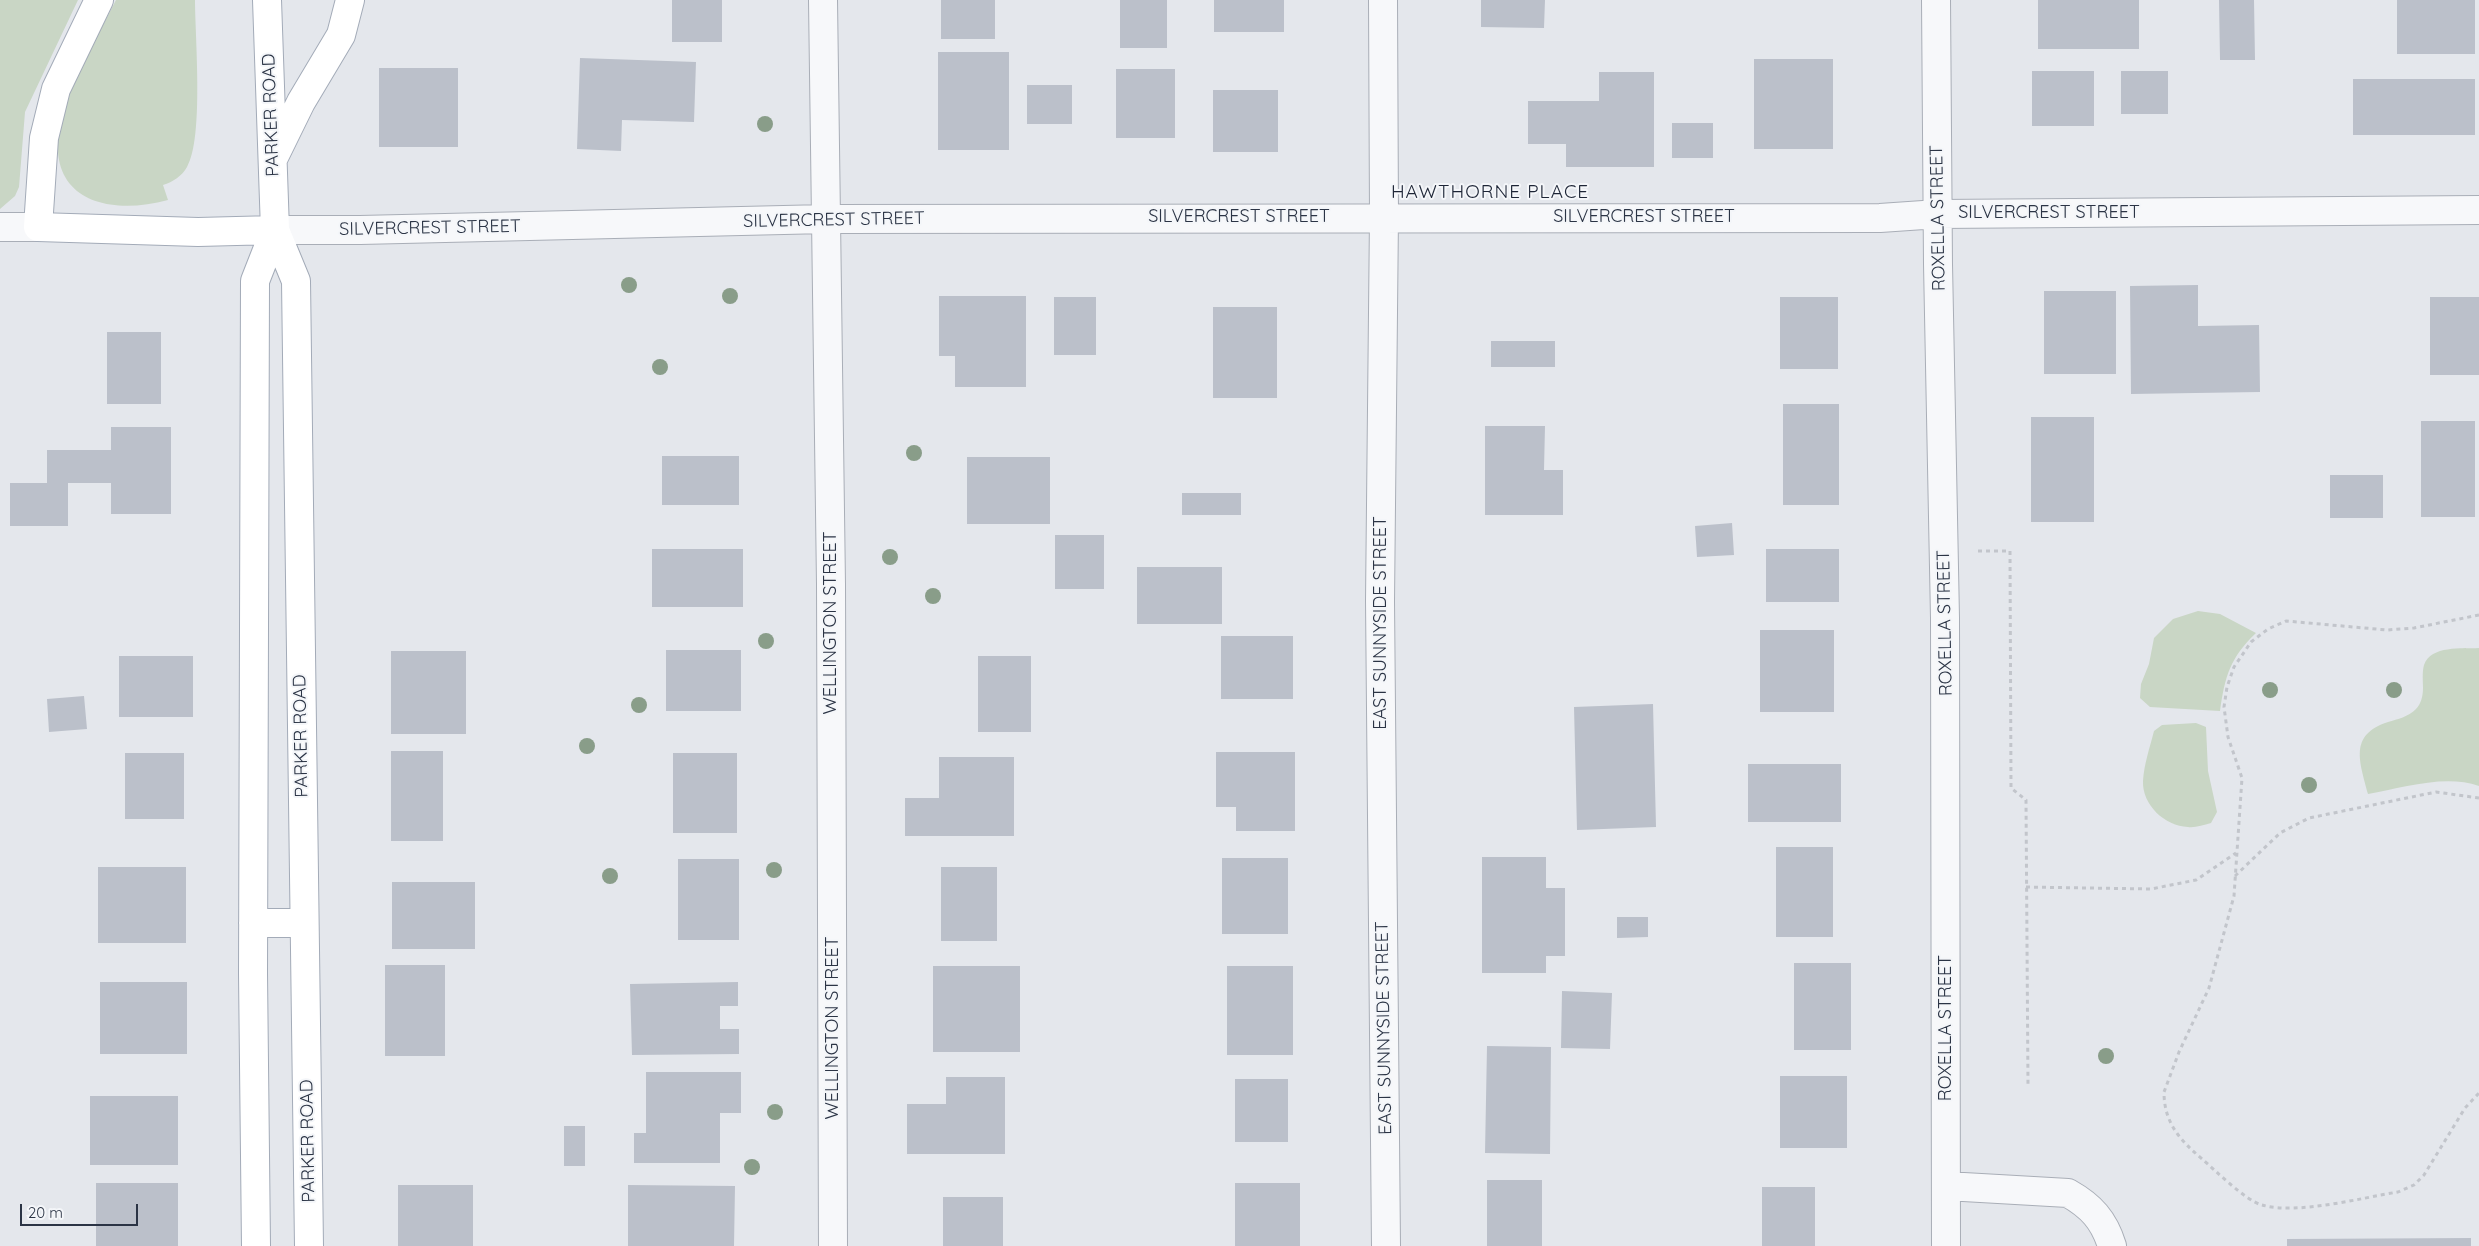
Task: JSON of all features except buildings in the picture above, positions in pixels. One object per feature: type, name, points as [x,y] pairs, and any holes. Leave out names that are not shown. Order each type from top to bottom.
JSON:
[{"type":"main road","points":[[38,227],[44,138],[56,89],[99,0]]},
{"type":"main road","name":"PARKER ROAD","points":[[267,0],[275,230],[296,281],[309,1246]]},
{"type":"main road","points":[[272,160],[301,102],[342,35],[350,0]]},
{"type":"main road","name":"SILVERCREST STREET","points":[[38,227],[198,232],[275,230]]},
{"type":"main road","name":"PARKER ROAD","points":[[256,1246],[253,923],[254,281],[275,230]]},
{"type":"main road","points":[[253,923],[304,923]]},
{"type":"street","name":"WELLINGTON STREET","points":[[823,0],[831,584],[834,1246]]},
{"type":"street","name":"EAST SUNNYSIDE STREET","points":[[1383,0],[1384,216],[1380,601],[1386,1246]]},
{"type":"street","name":"ROXELLA STREET","points":[[1936,0],[1944,551],[1946,1246]]},
{"type":"street","name":"SILVERCREST STREET","points":[[275,230],[360,230],[826,219],[1384,216],[1880,218],[1938,214],[2479,210]]},
{"type":"street","name":"SILVERCREST STREET","points":[[0,227],[38,227]]},
{"type":"street","points":[[1946,1186],[2068,1193],[2083,1202],[2097,1214],[2107,1230],[2112,1246]]},
{"type":"path","points":[[1944,551],[2010,551],[2011,788],[2026,800],[2028,1086]]},
{"type":"path","points":[[2479,616],[2414,628],[2387,630],[2286,621],[2268,629],[2251,642],[2234,667],[2227,687],[2224,707],[2228,737],[2242,778],[2234,896],[2210,988],[2179,1052],[2164,1092],[2165,1112],[2181,1141],[2228,1182],[2260,1205],[2291,1209],[2398,1192],[2414,1184],[2424,1175],[2465,1108],[2479,1093]]},
{"type":"path","points":[[2235,876],[2280,833],[2309,818],[2436,792],[2479,798]]},
{"type":"path","points":[[2026,887],[2151,889],[2196,880],[2237,853]]},
{"type":"green space","points":[[0,0],[78,0],[25,112],[19,187],[15,196],[0,209]]},
{"type":"green space","points":[[116,0],[195,0],[197,111],[192,153],[183,173],[163,185],[168,200],[145,205],[122,206],[102,203],[84,196],[70,184],[61,168],[58,147],[61,121],[73,83]]},
{"type":"green space","points":[[2198,611],[2220,614],[2256,633],[2240,651],[2230,668],[2220,711],[2150,707],[2140,698],[2141,684],[2149,664],[2154,638],[2173,619]]},
{"type":"green space","points":[[2479,648],[2479,786],[2452,781],[2424,783],[2368,794],[2360,761],[2362,742],[2367,734],[2388,722],[2406,716],[2418,707],[2423,694],[2424,665],[2433,654],[2448,649]]},
{"type":"green space","points":[[2196,723],[2206,727],[2208,771],[2217,812],[2211,823],[2191,827],[2179,826],[2156,813],[2146,798],[2143,781],[2146,762],[2154,731],[2162,725]]},
{"type":"district","name":"HAWTHORNE PLACE","points":[[1490,192]]}]
